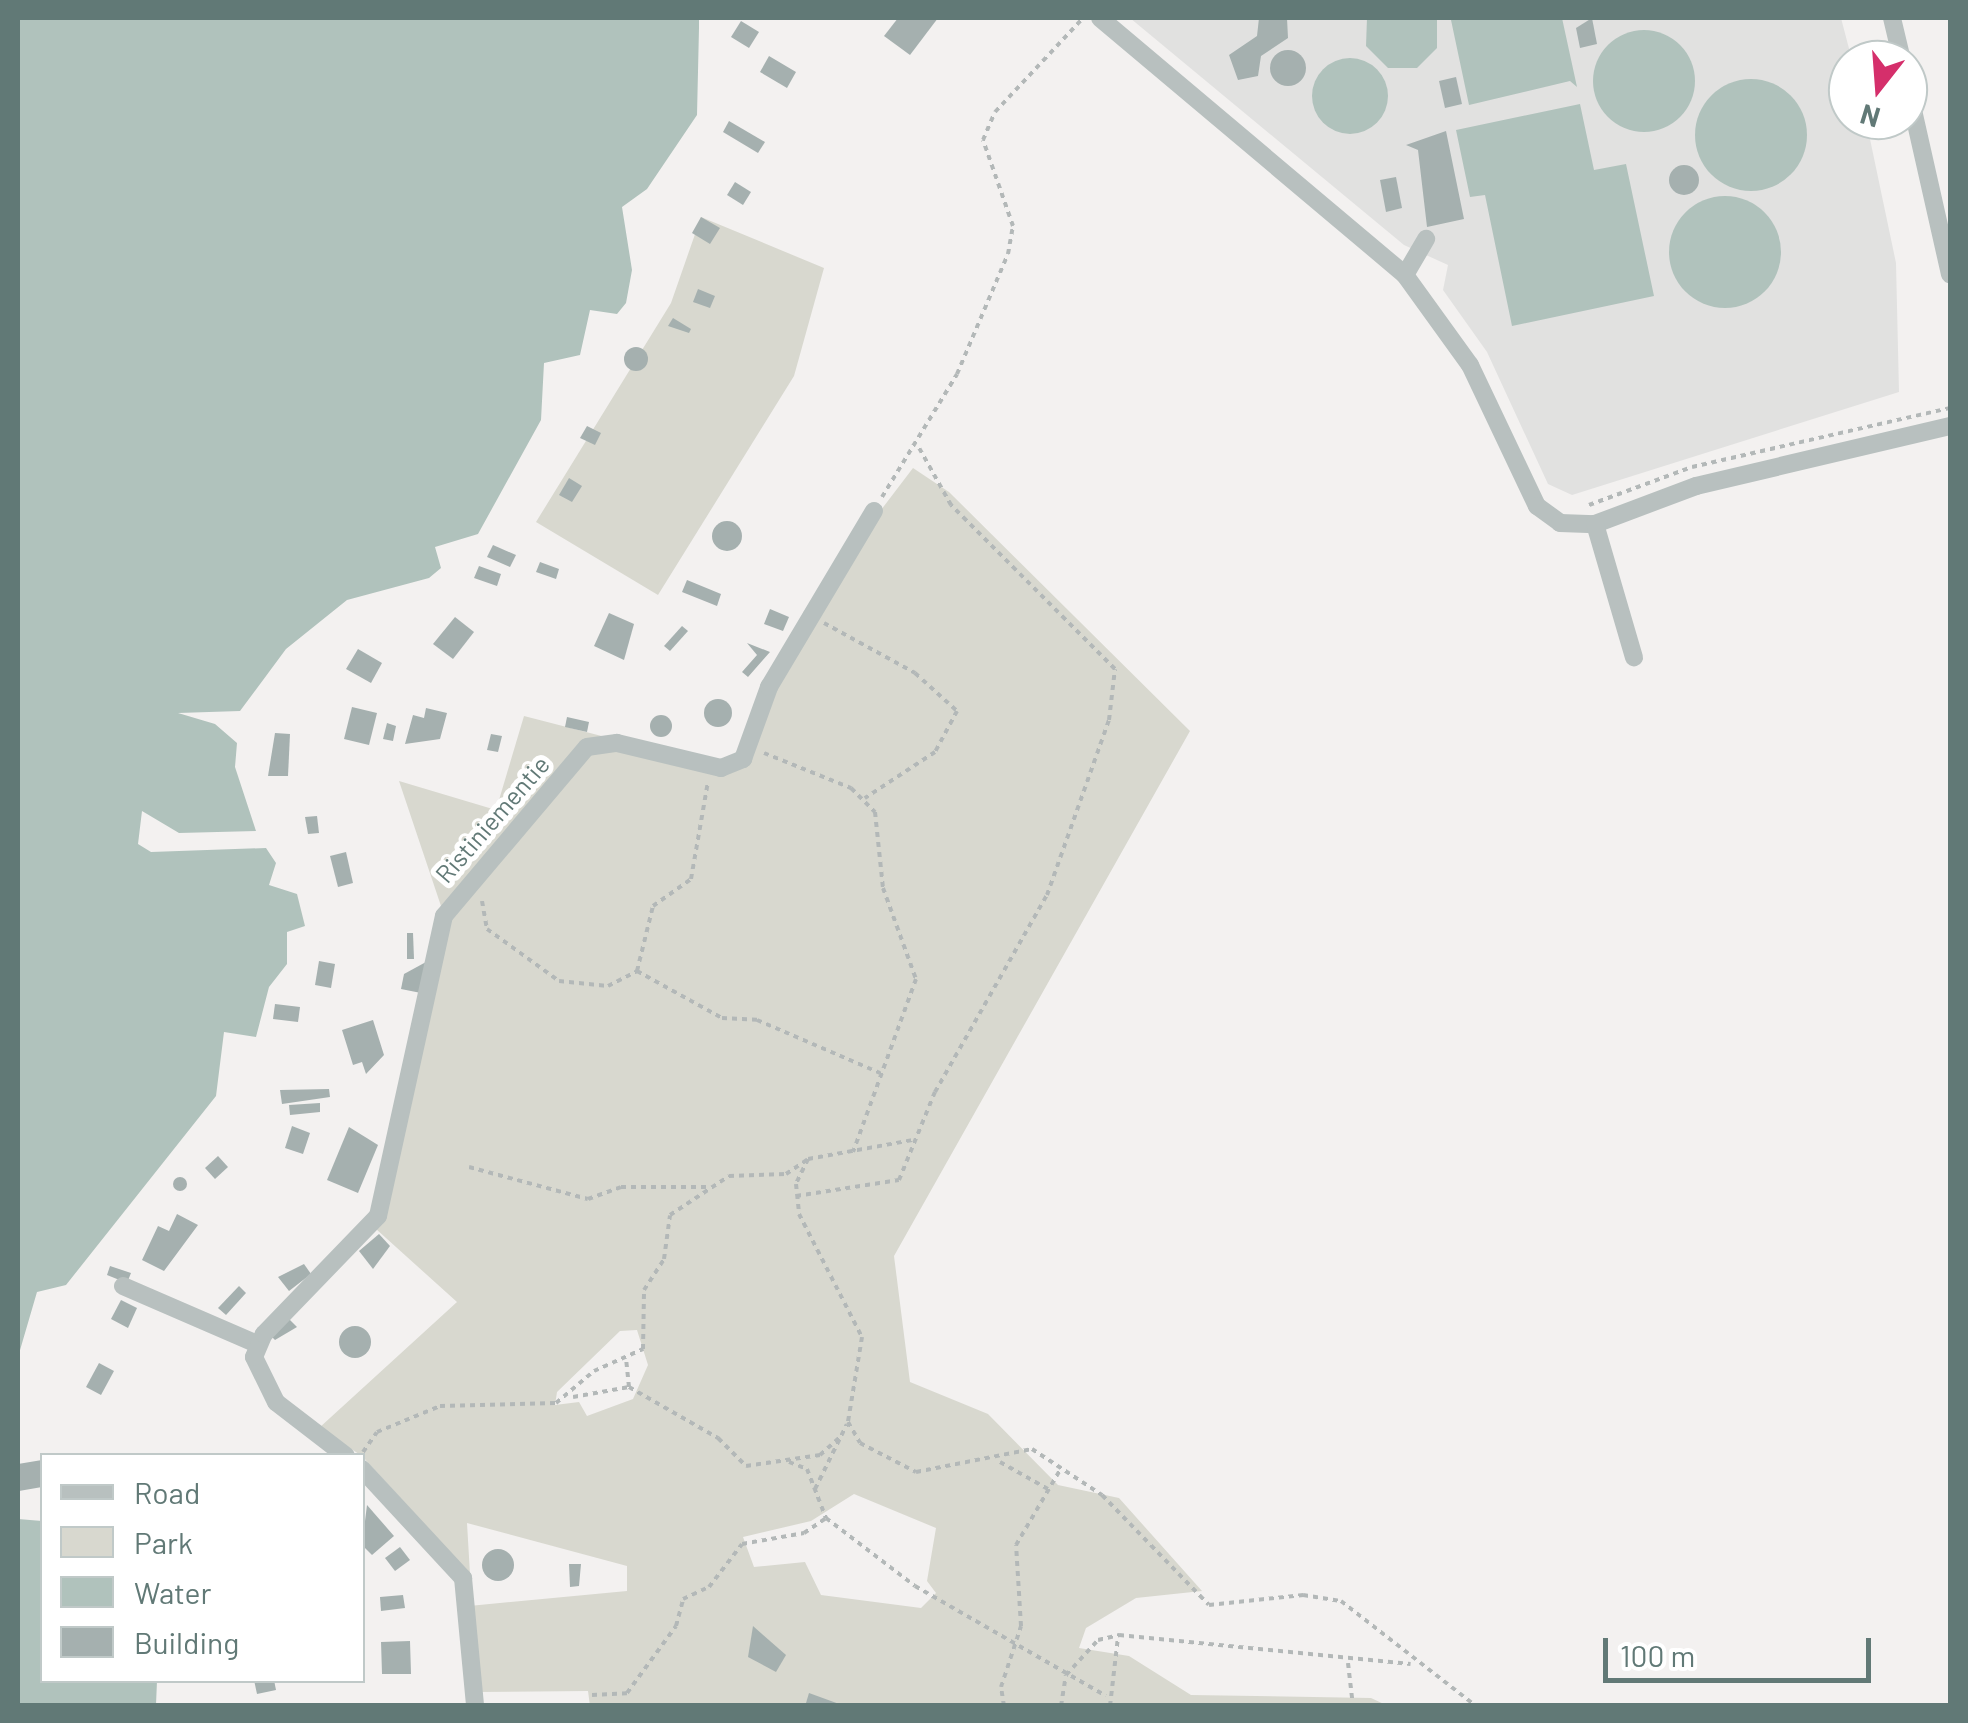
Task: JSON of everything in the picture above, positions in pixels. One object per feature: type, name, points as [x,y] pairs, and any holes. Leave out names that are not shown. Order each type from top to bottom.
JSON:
[{"type":"street","points":[[1100,18],[1404,275],[1470,365],[1537,506],[1560,522],[1595,524],[1696,486],[1950,426]]},
{"type":"street","points":[[1920,140],[1950,274]]},
{"type":"street","points":[[1404,275],[1426,239]]},
{"type":"street","points":[[711,767],[751,751],[769,687],[874,511]]},
{"type":"street","points":[[1595,524],[1634,657]]},
{"type":"street","name":"Ristiniementie","points":[[257,1344],[378,1216],[439,930],[469,882],[587,746],[616,742],[711,767]]},
{"type":"street","points":[[122,1286],[257,1344],[256,1368],[276,1402],[342,1453]]},
{"type":"street","points":[[365,1472],[463,1578],[476,1706]]},
{"type":"path","points":[[874,511],[918,446],[945,393],[1013,226],[984,140],[995,112],[1084,18]]},
{"type":"path","points":[[796,1196],[899,1180],[913,1140],[1047,895],[1099,764],[1115,669],[951,505],[918,446]]},
{"type":"path","points":[[811,616],[915,673],[958,710],[936,752],[865,798]]},
{"type":"path","points":[[751,751],[808,765],[865,798],[878,826],[882,888],[916,979],[853,1152]]},
{"type":"path","points":[[469,882],[487,929],[559,981],[608,986],[637,971],[653,906],[691,879],[711,767]]},
{"type":"path","points":[[637,971],[722,1018],[757,1020],[880,1072]]},
{"type":"path","points":[[568,1398],[594,1371],[626,1358],[649,1336],[642,1304],[664,1260],[670,1215],[729,1176],[786,1174],[808,1158],[913,1140]]},
{"type":"path","points":[[808,1158],[796,1196],[835,1301],[862,1338],[848,1422],[814,1494]]},
{"type":"path","points":[[469,1167],[588,1199],[621,1187],[714,1186]]},
{"type":"path","points":[[626,1358],[629,1387]]},
{"type":"path","points":[[363,1453],[377,1432],[440,1406],[568,1398],[629,1387],[718,1438],[746,1466],[820,1455],[842,1435]]},
{"type":"path","points":[[848,1422],[882,1460],[916,1472],[1000,1462],[1032,1449],[1102,1494],[1209,1605],[1303,1595],[1341,1600],[1412,1664],[1476,1706]]},
{"type":"path","points":[[789,1462],[808,1470],[826,1518],[1019,1649],[1106,1696]]},
{"type":"path","points":[[1000,1462],[1050,1490]]},
{"type":"path","points":[[1004,1706],[1003,1676],[1019,1649],[1016,1545],[1060,1470]]},
{"type":"path","points":[[592,1695],[627,1693],[676,1626],[684,1600],[709,1587],[742,1544],[804,1533],[826,1518]]},
{"type":"path","points":[[1061,1706],[1066,1675],[1098,1640],[1118,1636],[1348,1663],[1412,1664]]},
{"type":"path","points":[[1110,1706],[1106,1696],[1118,1636]]},
{"type":"path","points":[[1348,1663],[1353,1706]]},
{"type":"shaded area","points":[[1130,18],[1841,18],[1847,40],[1828,40],[1828,140],[1870,140],[1896,263],[1899,392],[1572,495],[1548,484],[1487,352],[1443,290],[1448,265],[1404,245]]},
{"type":"green space","points":[[701,217],[824,268],[794,376],[658,595],[536,522],[671,303]]},
{"type":"green space","points":[[913,468],[949,492],[1190,731],[894,1256],[910,1382],[988,1414],[1058,1485],[1119,1498],[1202,1591],[1136,1598],[1086,1628],[1079,1648],[1129,1656],[1191,1695],[1371,1698],[1386,1705],[590,1706],[588,1691],[477,1692],[469,1606],[627,1591],[627,1566],[467,1523],[470,1574],[365,1459],[365,1453],[357,1453],[319,1428],[457,1302],[376,1229],[443,912],[399,781],[496,810],[524,716],[714,765],[745,750],[804,611]],"holes":[[[637,1330],[648,1365],[633,1399],[587,1416],[579,1402],[555,1405],[557,1392],[620,1331]],[[854,1494],[936,1528],[927,1581],[936,1593],[921,1608],[821,1595],[805,1562],[754,1567],[743,1537],[811,1521]]]},
{"type":"water","points":[[18,18],[699,18],[697,115],[647,189],[622,207],[632,270],[626,303],[617,314],[590,310],[580,355],[544,363],[541,420],[478,534],[435,547],[441,568],[429,578],[347,600],[286,649],[240,711],[178,713],[215,724],[237,743],[235,767],[256,831],[179,833],[142,811],[138,844],[151,852],[266,848],[276,863],[269,885],[297,894],[305,926],[287,932],[287,964],[269,987],[256,1037],[224,1032],[216,1096],[66,1285],[37,1292],[18,1357]]},
{"type":"water","points":[[1367,18],[1437,18],[1437,48],[1417,68],[1388,68],[1366,46]]},
{"type":"water","points":[[1562,18],[1577,87],[1570,81],[1469,105],[1451,20]]},
{"type":"water","points":[[1644,30],[1664,33],[1687,52],[1695,81],[1692,101],[1673,124],[1644,132],[1624,129],[1601,110],[1593,81],[1596,61],[1615,38]]},
{"type":"water","points":[[1350,58],[1377,69],[1388,96],[1377,123],[1350,134],[1323,123],[1312,96],[1323,69]]},
{"type":"water","points":[[1751,79],[1772,83],[1791,95],[1803,114],[1807,135],[1803,156],[1791,175],[1772,187],[1751,191],[1730,187],[1711,175],[1699,156],[1695,135],[1699,114],[1711,95],[1730,83]]},
{"type":"water","points":[[1580,104],[1594,170],[1626,164],[1654,296],[1512,326],[1485,195],[1470,197],[1456,130]]},
{"type":"water","points":[[1725,196],[1746,200],[1765,212],[1777,231],[1781,252],[1777,273],[1765,292],[1746,304],[1725,308],[1704,304],[1685,292],[1673,273],[1669,252],[1673,231],[1685,212],[1704,200]]},
{"type":"water","points":[[18,1519],[40,1521],[40,1683],[157,1683],[156,1705],[18,1705]]},
{"type":"building","points":[[898,18],[938,18],[910,55],[884,36]]},
{"type":"building","points":[[1259,18],[1287,18],[1288,38],[1261,56],[1258,76],[1238,80],[1229,55],[1257,36]]},
{"type":"building","points":[[1592,18],[1597,44],[1580,48],[1576,28]]},
{"type":"building","points":[[741,21],[759,32],[749,48],[731,37]]},
{"type":"building","points":[[1288,50],[1300,56],[1306,68],[1300,80],[1288,86],[1276,80],[1270,68],[1276,56]]},
{"type":"building","points":[[769,56],[796,72],[787,88],[760,72]]},
{"type":"building","points":[[1456,77],[1462,104],[1445,108],[1439,81]]},
{"type":"building","points":[[729,121],[765,142],[758,153],[723,132]]},
{"type":"building","points":[[1446,131],[1464,219],[1427,227],[1418,150],[1406,145]]},
{"type":"building","points":[[1684,165],[1698,174],[1699,180],[1690,194],[1684,195],[1670,186],[1669,180],[1678,166]]},
{"type":"building","points":[[1396,177],[1402,208],[1386,212],[1380,180]]},
{"type":"building","points":[[735,182],[751,192],[743,205],[727,195]]},
{"type":"building","points":[[701,217],[720,228],[710,244],[692,233]]},
{"type":"building","points":[[698,289],[715,296],[710,308],[693,302]]},
{"type":"building","points":[[673,318],[691,329],[689,333],[668,326]]},
{"type":"building","points":[[636,347],[648,359],[636,371],[624,359]]},
{"type":"building","points":[[587,426],[601,433],[595,445],[580,438]]},
{"type":"building","points":[[569,478],[582,486],[572,502],[559,495]]},
{"type":"building","points":[[727,521],[741,530],[742,536],[733,550],[727,551],[713,542],[712,536],[721,522]]},
{"type":"building","points":[[493,545],[516,555],[510,567],[487,557]]},
{"type":"building","points":[[540,562],[559,569],[556,579],[536,572]]},
{"type":"building","points":[[479,566],[501,574],[497,586],[474,578]]},
{"type":"building","points":[[687,580],[721,594],[717,606],[682,592]]},
{"type":"building","points":[[770,609],[789,617],[783,631],[764,624]]},
{"type":"building","points":[[609,613],[634,624],[624,660],[594,646]]},
{"type":"building","points":[[455,617],[474,632],[453,659],[433,644]]},
{"type":"building","points":[[682,626],[688,631],[670,651],[664,646]]},
{"type":"building","points":[[747,643],[770,652],[748,677],[742,672],[757,655]]},
{"type":"building","points":[[358,649],[382,663],[371,683],[346,669]]},
{"type":"building","points":[[718,699],[728,703],[732,713],[728,723],[718,727],[708,723],[704,713],[708,703]]},
{"type":"building","points":[[352,707],[377,713],[369,745],[344,739]]},
{"type":"building","points":[[426,708],[447,713],[440,739],[405,744],[413,715],[424,718]]},
{"type":"building","points":[[657,715],[665,715],[672,726],[665,737],[657,737],[650,730],[650,722]]},
{"type":"building","points":[[567,717],[589,722],[587,732],[565,727]]},
{"type":"building","points":[[387,723],[396,726],[393,741],[383,739]]},
{"type":"building","points":[[275,733],[290,734],[288,776],[268,776]]},
{"type":"building","points":[[491,734],[502,736],[498,752],[487,750]]},
{"type":"building","points":[[317,816],[319,833],[308,834],[305,817]]},
{"type":"building","points":[[346,852],[353,883],[338,887],[330,856]]},
{"type":"building","points":[[407,933],[413,933],[414,959],[407,959]]},
{"type":"building","points":[[319,961],[335,964],[331,988],[315,985]]},
{"type":"building","points":[[426,962],[421,993],[401,989],[404,974]]},
{"type":"building","points":[[275,1004],[300,1007],[298,1022],[273,1019]]},
{"type":"building","points":[[373,1020],[384,1055],[366,1074],[362,1062],[353,1065],[342,1030]]},
{"type":"building","points":[[329,1089],[330,1097],[282,1104],[280,1090]]},
{"type":"building","points":[[320,1103],[320,1112],[290,1115],[289,1105]]},
{"type":"building","points":[[292,1126],[310,1133],[303,1154],[285,1148]]},
{"type":"building","points":[[349,1127],[378,1145],[358,1193],[327,1180]]},
{"type":"building","points":[[218,1156],[228,1167],[215,1179],[205,1168]]},
{"type":"building","points":[[180,1177],[187,1184],[180,1191],[173,1184]]},
{"type":"building","points":[[177,1214],[198,1225],[164,1271],[142,1260],[158,1226],[169,1231]]},
{"type":"building","points":[[379,1234],[390,1246],[373,1269],[359,1251]]},
{"type":"building","points":[[304,1264],[311,1274],[289,1291],[278,1277]]},
{"type":"building","points":[[110,1266],[131,1273],[127,1283],[107,1275]]},
{"type":"building","points":[[239,1286],[246,1293],[226,1315],[218,1308]]},
{"type":"building","points":[[121,1300],[137,1308],[128,1328],[111,1319]]},
{"type":"building","points":[[287,1317],[297,1327],[275,1340],[269,1334]]},
{"type":"building","points":[[355,1326],[366,1331],[371,1342],[366,1353],[355,1358],[344,1353],[339,1342],[344,1331]]},
{"type":"building","points":[[99,1363],[114,1371],[101,1395],[86,1387]]},
{"type":"building","points":[[40,1460],[40,1487],[19,1491],[18,1464]]},
{"type":"building","points":[[367,1505],[394,1536],[372,1555],[365,1548]]},
{"type":"building","points":[[400,1547],[410,1560],[395,1571],[385,1558]]},
{"type":"building","points":[[498,1549],[509,1554],[514,1565],[509,1576],[498,1581],[487,1576],[482,1565],[487,1554]]},
{"type":"building","points":[[569,1564],[581,1564],[579,1586],[570,1587]]},
{"type":"building","points":[[403,1595],[405,1608],[381,1611],[380,1597]]},
{"type":"building","points":[[753,1626],[786,1655],[776,1672],[748,1657]]},
{"type":"building","points":[[410,1641],[411,1674],[382,1674],[381,1642]]},
{"type":"building","points":[[255,1683],[275,1683],[276,1690],[257,1694]]},
{"type":"building","points":[[809,1693],[842,1705],[842,1706],[806,1703]]}]
